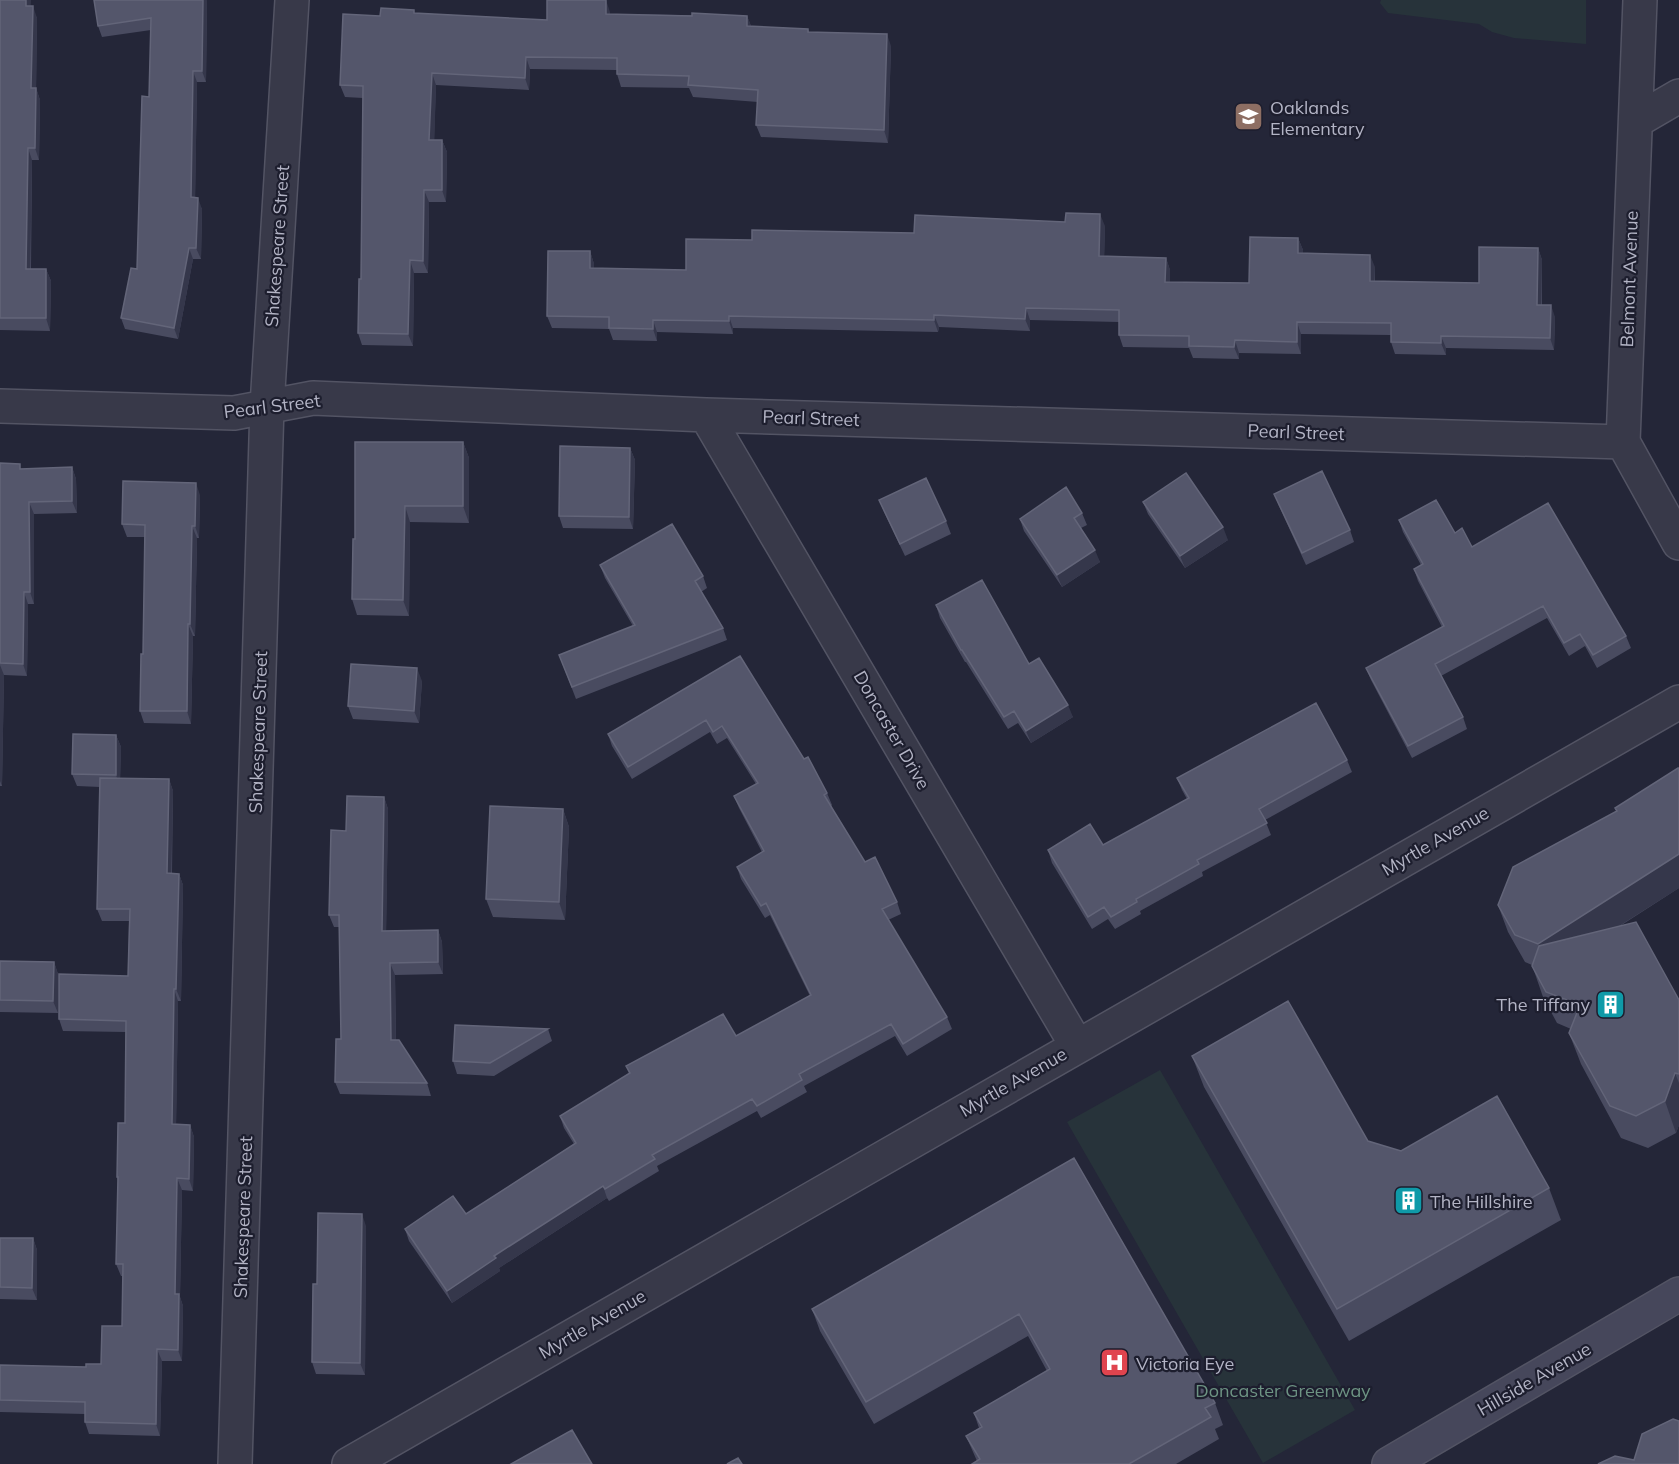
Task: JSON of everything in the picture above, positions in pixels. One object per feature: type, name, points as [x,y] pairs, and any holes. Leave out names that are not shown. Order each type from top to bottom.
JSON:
[{"type":"main road","name":"Hillside Avenue","points":[[1389,1464],[1679,1294]]},
{"type":"street","name":"Shakespeare Street","points":[[235,1464],[267,406],[292,0]]},
{"type":"street","name":"Belmont Avenue","points":[[1623,442],[1641,0]]},
{"type":"street","points":[[1636,121],[1679,96]]},
{"type":"street","name":"Pearl Street","points":[[0,406],[234,413],[313,398],[706,415],[1623,442]]},
{"type":"street","name":"Doncaster Drive","points":[[706,415],[1077,1046]]},
{"type":"street","points":[[1623,442],[1679,543]]},
{"type":"street","name":"Myrtle Avenue","points":[[348,1464],[1679,702]]},
{"type":"green space","points":[[1381,0],[1586,0],[1586,44],[1514,38],[1492,32],[1479,24],[1388,13],[1380,3]]},
{"type":"green space","name":"Doncaster Greenway","points":[[1160,1070],[1355,1410],[1263,1463],[1067,1122]]},
{"type":"building","points":[[0,0],[26,0],[26,6],[33,6],[31,88],[36,88],[35,148],[28,148],[26,269],[46,269],[46,318],[0,318]]},
{"type":"building","points":[[94,0],[203,0],[202,71],[193,71],[191,197],[198,198],[196,248],[189,248],[174,328],[121,318],[131,268],[137,269],[142,96],[149,97],[151,18],[98,26]]},
{"type":"building","points":[[547,0],[606,0],[606,14],[692,16],[692,13],[747,16],[747,26],[808,29],[808,32],[887,34],[884,130],[756,125],[758,90],[688,85],[689,76],[617,74],[617,58],[526,57],[525,78],[432,73],[429,140],[442,140],[442,190],[424,190],[423,261],[410,260],[408,334],[358,333],[359,279],[361,279],[363,86],[340,85],[343,14],[380,16],[381,8],[414,10],[414,13],[547,20]]},
{"type":"building","points":[[1066,213],[1100,214],[1099,256],[1166,258],[1165,282],[1249,283],[1250,237],[1298,238],[1298,253],[1370,255],[1370,281],[1479,283],[1479,247],[1538,248],[1537,305],[1551,305],[1550,338],[1441,336],[1441,343],[1391,342],[1391,323],[1297,322],[1297,342],[1235,340],[1234,347],[1189,346],[1189,336],[1119,335],[1119,310],[1026,308],[1025,319],[934,315],[934,320],[729,316],[729,321],[653,320],[653,329],[609,328],[609,317],[547,316],[548,251],[590,251],[590,268],[686,270],[686,239],[752,240],[752,230],[914,233],[915,215],[1065,222]]},
{"type":"building","points":[[355,442],[463,442],[463,506],[405,506],[403,600],[352,599],[353,539],[355,539]]},
{"type":"building","points":[[560,446],[630,448],[629,517],[559,516]]},
{"type":"building","points":[[0,463],[20,464],[20,469],[72,467],[72,501],[29,502],[30,592],[24,592],[23,664],[0,663]]},
{"type":"building","points":[[1322,471],[1350,530],[1302,553],[1274,494]]},
{"type":"building","points":[[1186,473],[1223,527],[1180,556],[1143,502]]},
{"type":"building","points":[[926,478],[946,521],[900,544],[879,500]]},
{"type":"building","points":[[123,481],[196,483],[195,526],[192,526],[190,624],[188,624],[187,711],[140,711],[145,525],[122,524]]},
{"type":"building","points":[[1066,487],[1082,513],[1074,518],[1095,550],[1057,575],[1020,519]]},
{"type":"building","points":[[1436,500],[1455,533],[1462,528],[1472,547],[1548,503],[1626,636],[1593,655],[1580,634],[1564,643],[1543,606],[1435,664],[1463,717],[1408,746],[1366,668],[1444,626],[1414,569],[1423,564],[1399,520]]},
{"type":"building","points":[[672,524],[703,576],[695,581],[723,628],[572,687],[559,655],[635,625],[600,565]]},
{"type":"building","points":[[982,580],[1029,664],[1039,658],[1068,705],[1026,731],[1014,711],[1004,717],[961,650],[936,605]]},
{"type":"building","points":[[740,656],[804,759],[808,757],[827,793],[824,795],[865,862],[875,857],[897,902],[882,909],[947,1017],[903,1044],[891,1024],[799,1074],[802,1080],[757,1106],[752,1099],[652,1155],[655,1159],[605,1189],[603,1186],[494,1256],[496,1258],[447,1291],[405,1229],[453,1196],[466,1214],[576,1143],[560,1116],[630,1073],[626,1066],[723,1014],[736,1036],[811,995],[766,903],[761,906],[737,867],[764,851],[734,796],[758,783],[722,726],[713,732],[706,720],[628,767],[608,734]]},
{"type":"building","points":[[351,664],[417,668],[414,711],[348,706]]},
{"type":"building","points":[[1316,703],[1347,760],[1259,809],[1267,823],[1197,860],[1199,864],[1136,899],[1137,902],[1111,917],[1104,907],[1088,917],[1048,850],[1090,824],[1103,845],[1189,798],[1177,778]]},
{"type":"building","points":[[73,734],[116,735],[116,775],[72,774]]},
{"type":"building","points":[[1678,768],[1679,854],[1538,944],[1515,935],[1498,905],[1513,867],[1617,811],[1615,808]]},
{"type":"building","points":[[100,778],[169,779],[167,873],[179,874],[172,1124],[190,1125],[189,1179],[177,1178],[175,1294],[179,1294],[178,1350],[157,1349],[156,1424],[85,1422],[85,1402],[0,1400],[0,1365],[86,1367],[86,1364],[101,1364],[102,1326],[122,1326],[123,1264],[116,1264],[117,1177],[118,1123],[125,1123],[126,1021],[59,1019],[59,974],[128,976],[130,909],[97,909]]},
{"type":"building","points":[[347,796],[384,797],[382,931],[438,930],[438,962],[390,963],[391,1040],[399,1040],[427,1083],[335,1082],[336,1039],[341,1039],[339,915],[329,915],[331,830],[346,831]]},
{"type":"building","points":[[490,806],[563,809],[559,902],[486,899]]},
{"type":"building","name":"The Tiffany","points":[[1636,922],[1679,1000],[1679,1074],[1675,1073],[1665,1101],[1636,1116],[1610,1106],[1569,1033],[1580,1005],[1546,992],[1532,966],[1539,946]]},
{"type":"building","points":[[0,961],[54,962],[53,1001],[0,1000]]},
{"type":"building","name":"The Hillshire","points":[[1288,1001],[1368,1141],[1401,1151],[1497,1096],[1549,1188],[1337,1309],[1192,1056]]},
{"type":"building","points":[[455,1025],[548,1029],[490,1063],[453,1061]]},
{"type":"building","points":[[1074,1158],[1215,1403],[1205,1408],[1211,1417],[1129,1464],[972,1464],[980,1459],[966,1436],[982,1427],[974,1413],[1050,1369],[1019,1314],[866,1402],[812,1309]]},
{"type":"building","points":[[318,1213],[362,1214],[360,1363],[312,1362],[313,1284],[317,1284]]},
{"type":"building","points":[[0,1238],[33,1238],[32,1288],[0,1287]]},
{"type":"building","points":[[1673,1419],[1679,1421],[1679,1464],[1598,1464],[1615,1456],[1634,1460],[1642,1434]]},
{"type":"building","points":[[572,1430],[592,1464],[511,1464]]},
{"type":"building","points":[[738,1458],[742,1464],[727,1464]]},
{"type":"place","name":"Oaklands Elementary","points":[[1249,117]]},
{"type":"place","name":"The Tiffany","points":[[1611,1004]]},
{"type":"place","name":"The Hillshire","points":[[1409,1201]]},
{"type":"place","name":"Victoria Eye","points":[[1115,1363]]}]
